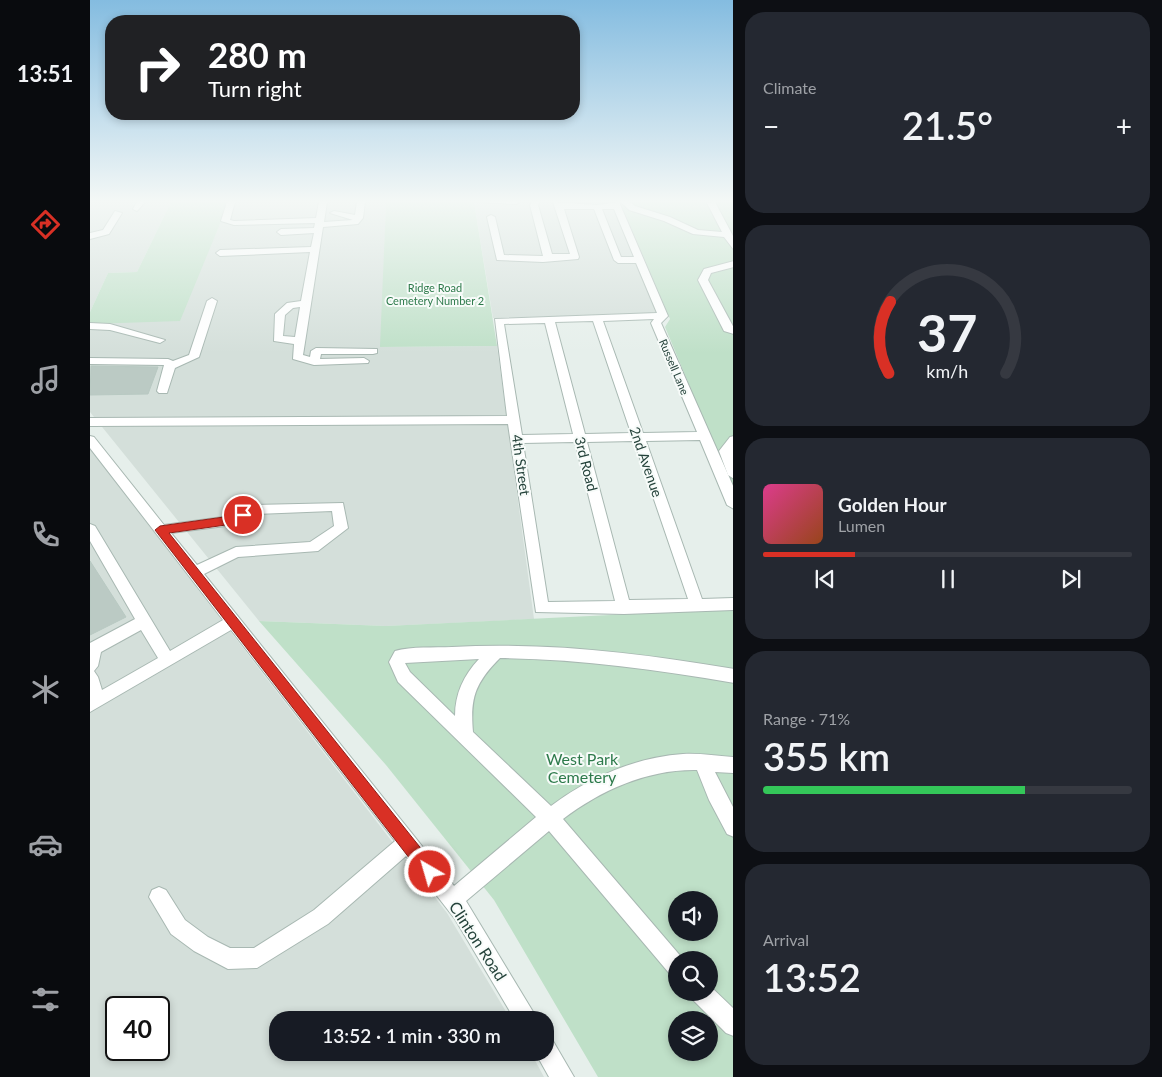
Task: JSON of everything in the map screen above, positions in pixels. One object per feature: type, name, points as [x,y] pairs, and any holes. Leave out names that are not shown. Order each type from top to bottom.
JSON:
[{"type":"street","points":[[220,253],[238,252]]},
{"type":"street","points":[[314,252],[297,357],[314,362],[364,361]]},
{"type":"street","points":[[498,252],[500,258],[542,259],[548,257],[576,257],[574,252]]},
{"type":"street","points":[[547,252],[548,257]]},
{"type":"street","points":[[615,252],[618,260],[639,260]]},
{"type":"street","name":"Russell Lane","points":[[636,252],[663,316],[656,323],[733,505]]},
{"type":"street","points":[[732,333],[702,277],[707,271],[733,264]]},
{"type":"street","points":[[170,366],[194,357],[212,301]]},
{"type":"street","points":[[299,345],[278,339],[280,314],[290,305],[306,304]]},
{"type":"street","points":[[549,320],[663,316]]},
{"type":"street","name":"2nd Avenue","points":[[597,318],[636,436],[697,605]]},
{"type":"street","name":"4th Street","points":[[549,320],[499,321],[541,608],[624,608]]},
{"type":"street","name":"3rd Road","points":[[549,320],[624,608]]},
{"type":"street","points":[[90,326],[110,327],[160,340]]},
{"type":"street","points":[[314,362],[316,351],[373,351]]},
{"type":"street","points":[[90,361],[168,362],[170,366]]},
{"type":"street","points":[[163,391],[170,366]]},
{"type":"street","points":[[90,422],[514,420]]},
{"type":"street","points":[[517,439],[703,436]]},
{"type":"street","name":"Clinton Road","points":[[90,440],[462,912],[522,1011]]},
{"type":"street","points":[[733,440],[729,451],[733,475]]},
{"type":"street","points":[[160,530],[233,520],[254,510],[338,506],[341,528],[313,547],[236,552],[194,573]]},
{"type":"street","points":[[90,529],[167,660]]},
{"type":"street","points":[[624,608],[733,604]]},
{"type":"street","points":[[90,666],[94,648],[143,622]]},
{"type":"street","points":[[90,677],[94,703],[233,622]]},
{"type":"street","points":[[668,957],[550,818],[465,738],[404,677],[397,662],[400,656],[496,652],[577,654],[688,668],[733,676]]},
{"type":"street","points":[[465,738],[462,710],[466,688],[477,670],[496,652]]},
{"type":"street","points":[[703,762],[715,794],[733,828]]},
{"type":"street","points":[[452,900],[562,808],[627,774],[665,763],[703,762],[733,765]]},
{"type":"street","points":[[159,897],[178,927],[201,944],[228,958],[257,958],[321,917],[408,843]]},
{"type":"street","points":[[709,1001],[732,1025]]},
{"type":"street","points":[[550,1061],[557,1076]]},
{"type":"shaded area","points":[[90,252],[147,252],[137,272],[108,273],[90,312]]},
{"type":"shaded area","points":[[195,252],[384,252],[381,347],[497,346],[534,619],[386,626],[259,621],[90,412],[90,324]]},
{"type":"shaded area","points":[[482,252],[642,252],[668,313],[493,318]]},
{"type":"shaded area","points":[[90,449],[447,913],[506,1011],[269,1011],[269,1061],[535,1061],[544,1077],[90,1077]]},
{"type":"green space","points":[[147,252],[208,252],[180,321],[90,324],[90,312],[108,273],[137,272]]},
{"type":"green space","name":"Ridge Road Cemetery Number 2","points":[[384,252],[482,252],[497,346],[380,347]]},
{"type":"green space","points":[[641,252],[733,252],[733,490],[665,327],[670,319]]},
{"type":"green space","name":"West Park Cemetery","points":[[733,609],[733,1077],[598,1077],[494,900],[386,765],[259,621],[386,626]]},
{"type":"building","points":[[91,366],[158,367],[148,394],[90,395]]},
{"type":"building","points":[[90,561],[126,617],[90,635]]},
{"type":"route","points":[[243,515],[233,520],[160,530],[430,872]]}]
